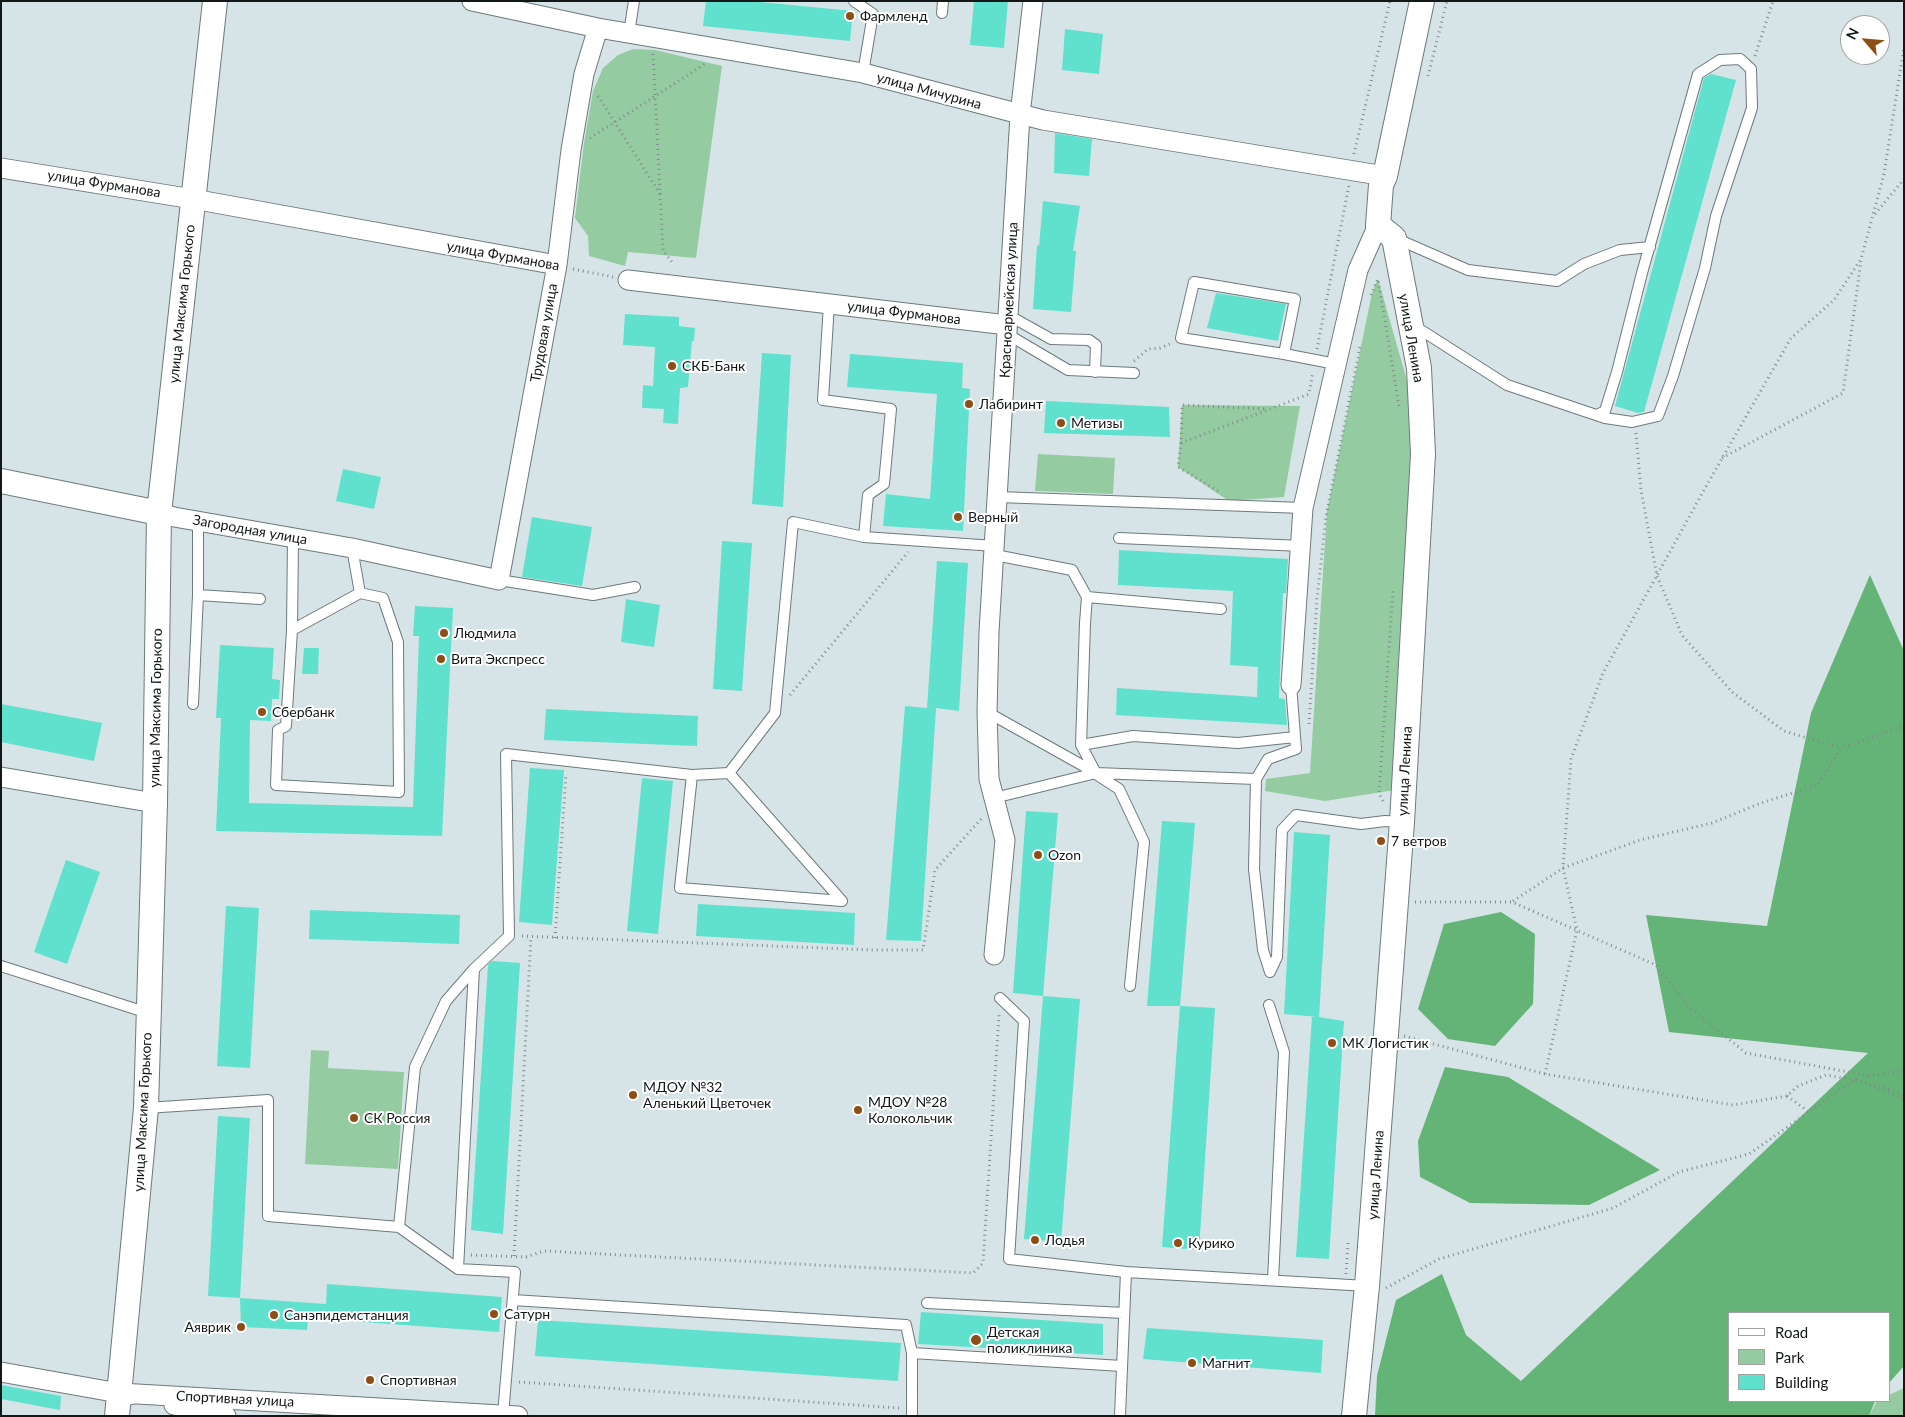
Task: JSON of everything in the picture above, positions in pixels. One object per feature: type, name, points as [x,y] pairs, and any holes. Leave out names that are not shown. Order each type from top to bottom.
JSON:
[{"type":"street","name":"улица Максима Горького","points":[[119,1404],[146,1108],[160,513],[215,1]]},
{"type":"street","name":"улица Мичурина","points":[[472,1],[598,28],[863,73],[1020,115],[1385,176]]},
{"type":"street","name":"Красноармейская улица","points":[[994,955],[1005,840],[989,779],[987,712],[989,632],[1020,115],[1033,1]]},
{"type":"street","name":"улица Ленина","points":[[1354,1416],[1387,1032],[1402,822],[1423,454],[1419,368],[1410,323],[1386,232],[1382,185],[1422,1]]},
{"type":"street","name":"Трудовая улица","points":[[499,580],[557,265],[571,150],[584,74],[598,28]]},
{"type":"street","name":"улица Фурманова","points":[[1,168],[193,198],[557,265]]},
{"type":"street","name":"улица Ленина","points":[[1291,685],[1302,546],[1303,508],[1358,270],[1386,232]]},
{"type":"street","name":"улица Фурманова","points":[[628,280],[1007,325]]},
{"type":"street","name":"Загородная улица","points":[[1,481],[198,521],[352,548],[499,580]]},
{"type":"street","points":[[1,777],[154,803]]},
{"type":"street","points":[[1,1372],[119,1404]]},
{"type":"street","name":"Спортивная улица","points":[[119,1404],[510,1415]]},
{"type":"street","name":"Спортивная улица","points":[[119,1404],[226,1416]]},
{"type":"lane","points":[[629,33],[634,1]]},
{"type":"lane","points":[[854,1],[873,14],[863,73]]},
{"type":"lane","points":[[942,14],[943,1]]},
{"type":"lane","points":[[1410,323],[1507,385],[1597,415],[1632,422],[1658,416],[1673,376],[1705,268],[1716,216],[1752,108],[1751,69],[1740,59],[1720,60],[1698,74],[1605,411],[1597,415]]},
{"type":"lane","points":[[1386,232],[1468,270],[1557,281],[1584,264],[1620,250],[1650,247]]},
{"type":"lane","points":[[1284,354],[1295,299],[1194,282],[1181,338],[1336,364]]},
{"type":"lane","points":[[829,304],[823,400],[891,409],[884,484],[868,495],[864,538]]},
{"type":"lane","points":[[1007,325],[1051,339],[1089,340],[1096,345],[1095,372]]},
{"type":"lane","points":[[1007,325],[1068,370],[1134,373]]},
{"type":"lane","points":[[998,496],[1303,508]]},
{"type":"lane","points":[[193,704],[198,595],[198,521]]},
{"type":"lane","points":[[399,1227],[415,1067],[446,1002],[474,969],[509,936],[506,754],[692,775],[729,773],[776,713],[794,522],[864,538],[995,550],[1072,570],[1087,597],[1081,744],[1096,773]]},
{"type":"lane","points":[[292,630],[360,594],[383,598],[398,642],[399,792],[276,785],[278,730],[286,726],[292,630],[293,538]]},
{"type":"lane","points":[[1119,538],[1302,546]]},
{"type":"lane","points":[[352,548],[360,594]]},
{"type":"lane","points":[[499,580],[593,595],[634,586]]},
{"type":"lane","points":[[198,595],[260,599]]},
{"type":"lane","points":[[1087,597],[1221,609]]},
{"type":"lane","points":[[1291,685],[1296,749],[1268,759],[1256,779],[1254,869],[1263,950],[1270,972],[1277,957],[1282,830],[1296,815],[1361,824],[1385,820],[1402,822]]},
{"type":"lane","points":[[987,712],[1096,773],[1119,789],[1144,842],[1130,986]]},
{"type":"lane","points":[[1081,744],[1133,736],[1238,743],[1295,737]]},
{"type":"lane","points":[[692,775],[680,888],[842,901],[729,773]]},
{"type":"lane","points":[[994,798],[1096,773],[1256,779]]},
{"type":"lane","points":[[1,966],[148,1013]]},
{"type":"lane","points":[[458,1269],[474,969]]},
{"type":"lane","points":[[1000,998],[1024,1020],[1009,1259],[1126,1272],[1273,1280],[1366,1293]]},
{"type":"lane","points":[[1269,1005],[1284,1052],[1273,1280]]},
{"type":"lane","points":[[146,1108],[268,1100],[268,1216],[399,1227],[458,1269],[515,1272],[506,1381],[510,1415]]},
{"type":"lane","points":[[1120,1416],[1126,1272]]},
{"type":"lane","points":[[513,1300],[906,1325],[912,1353],[912,1412]]},
{"type":"lane","points":[[927,1302],[1124,1313]]},
{"type":"lane","points":[[912,1353],[1122,1366]]},
{"type":"path","points":[[1181,443],[1309,394],[1352,170],[1355,144],[1390,1]]},
{"type":"path","points":[[1751,69],[1773,1]]},
{"type":"path","points":[[652,36],[663,251],[672,262]]},
{"type":"path","points":[[1722,459],[1843,393],[1861,259],[1884,174],[1904,47]]},
{"type":"path","points":[[571,150],[710,61]]},
{"type":"path","points":[[584,74],[660,195]]},
{"type":"path","points":[[1873,216],[1904,179]]},
{"type":"path","points":[[1545,1074],[1577,930],[1564,868],[1571,760],[1603,673],[1791,338],[1834,300],[1861,259]]},
{"type":"path","name":"улица Фурманова","points":[[557,265],[628,280]]},
{"type":"path","points":[[1370,300],[1378,279],[1401,415]]},
{"type":"path","points":[[1121,373],[1148,349],[1160,348],[1181,338]]},
{"type":"path","points":[[1308,728],[1317,599],[1326,516],[1362,338]]},
{"type":"path","points":[[1245,506],[1178,467],[1182,404],[1270,409]]},
{"type":"path","points":[[1632,422],[1637,437],[1641,490],[1657,576],[1682,636],[1732,692],[1784,731],[1841,748],[1904,726]]},
{"type":"path","points":[[776,713],[917,542]]},
{"type":"path","points":[[1379,793],[1394,584]]},
{"type":"path","points":[[1512,902],[1564,868],[1640,840],[1712,822],[1760,803],[1818,785],[1841,748]]},
{"type":"path","points":[[555,938],[566,762]]},
{"type":"path","points":[[509,936],[873,950],[923,950],[934,870],[983,818]]},
{"type":"path","points":[[1396,902],[1512,902],[1656,964],[1689,1007],[1746,1053],[1870,1076],[1904,1070]]},
{"type":"path","points":[[514,1256],[531,937]]},
{"type":"path","points":[[458,1254],[526,1257],[544,1251],[973,1273],[983,1264],[1000,998]]},
{"type":"path","points":[[1387,1032],[1545,1074],[1733,1105],[1787,1096],[1798,1086],[1826,1075],[1855,1080],[1856,1078],[1904,1099]]},
{"type":"path","points":[[1366,1293],[1439,1259],[1613,1208],[1679,1172],[1749,1154],[1855,1080]]},
{"type":"path","points":[[1862,1081],[1904,1095]]},
{"type":"path","points":[[1787,1096],[1809,1112]]},
{"type":"path","points":[[506,1381],[912,1412]]},
{"type":"green space","points":[[633,49],[655,50],[722,66],[696,258],[628,252],[625,266],[589,256],[588,236],[575,218],[584,143],[593,91],[603,68],[618,55]]},
{"type":"green space","points":[[1378,279],[1412,398],[1415,441],[1395,790],[1325,801],[1265,791],[1266,779],[1310,773],[1327,511],[1372,293]]},
{"type":"green space","points":[[1182,405],[1300,406],[1284,497],[1229,501],[1178,467]]},
{"type":"green space","points":[[1038,454],[1115,458],[1113,494],[1035,491]]},
{"type":"green space","points":[[1870,575],[1904,651],[1904,1366],[1890,1382],[1890,1312],[1728,1312],[1728,1402],[1875,1402],[1869,1416],[1375,1416],[1377,1376],[1396,1300],[1442,1274],[1466,1335],[1521,1381],[1868,1053],[1669,1032],[1646,915],[1767,926],[1811,713]]},
{"type":"green space","points":[[1501,912],[1535,934],[1533,1004],[1495,1046],[1448,1039],[1418,1009],[1444,924]]},
{"type":"green space","name":"СК Россия","points":[[311,1050],[329,1051],[328,1068],[404,1072],[398,1169],[305,1164]]},
{"type":"green space","points":[[1445,1067],[1508,1077],[1660,1170],[1589,1205],[1470,1203],[1420,1177],[1418,1141]]},
{"type":"green space","points":[[1904,1388],[1904,1416],[1869,1416],[1876,1402],[1890,1402],[1890,1395]]},
{"type":"building","points":[[706,1],[750,1],[853,11],[850,41],[703,26]]},
{"type":"building","points":[[974,1],[1008,1],[1004,48],[970,45]]},
{"type":"building","points":[[1065,29],[1103,34],[1099,74],[1062,70]]},
{"type":"building","points":[[1711,74],[1736,80],[1644,412],[1638,413],[1615,406],[1704,78]]},
{"type":"building","points":[[1055,133],[1092,139],[1089,176],[1054,173]]},
{"type":"building","points":[[1043,201],[1080,206],[1073,251],[1076,251],[1071,312],[1033,309],[1037,245],[1039,246]]},
{"type":"building","points":[[1216,293],[1286,304],[1278,341],[1207,328]]},
{"type":"building","name":"СКБ-Банк","points":[[625,314],[679,317],[679,326],[695,328],[688,387],[680,388],[678,424],[663,423],[664,409],[642,408],[643,385],[653,386],[655,347],[623,345]]},
{"type":"building","points":[[762,353],[791,355],[783,507],[752,504]]},
{"type":"building","points":[[850,354],[963,363],[962,388],[970,389],[963,531],[883,526],[886,494],[930,499],[937,394],[847,387]]},
{"type":"building","points":[[1046,401],[1169,407],[1170,437],[1044,433]]},
{"type":"building","points":[[343,469],[381,477],[374,509],[336,501]]},
{"type":"building","points":[[532,517],[592,527],[582,586],[522,577]]},
{"type":"building","points":[[722,541],[752,543],[742,691],[713,689]]},
{"type":"building","points":[[1119,550],[1288,559],[1286,593],[1283,593],[1279,698],[1285,699],[1287,725],[1116,715],[1117,688],[1257,697],[1258,667],[1230,665],[1233,591],[1118,585]]},
{"type":"building","points":[[937,561],[968,563],[959,711],[936,708],[921,941],[886,940],[905,706],[927,708]]},
{"type":"building","points":[[626,599],[660,605],[654,647],[621,642]]},
{"type":"building","points":[[415,606],[453,608],[442,836],[216,831],[221,718],[216,718],[220,645],[274,648],[272,679],[280,680],[279,699],[272,699],[271,721],[250,720],[249,803],[413,807],[419,636],[413,636]]},
{"type":"building","points":[[304,648],[319,648],[318,674],[302,674]]},
{"type":"building","points":[[1,704],[102,723],[94,761],[1,742]]},
{"type":"building","points":[[546,709],[698,716],[697,746],[544,740]]},
{"type":"building","points":[[530,768],[564,770],[552,925],[519,922]]},
{"type":"building","points":[[642,778],[673,781],[658,934],[627,931]]},
{"type":"building","points":[[1026,811],[1058,813],[1043,996],[1013,993]]},
{"type":"building","points":[[1162,821],[1195,823],[1180,1006],[1147,1006]]},
{"type":"building","points":[[1294,832],[1330,835],[1319,1017],[1284,1014]]},
{"type":"building","points":[[66,860],[100,872],[67,964],[34,952]]},
{"type":"building","points":[[698,904],[855,913],[854,945],[696,936]]},
{"type":"building","points":[[226,906],[259,908],[250,1068],[217,1066]]},
{"type":"building","points":[[310,910],[460,915],[459,944],[309,939]]},
{"type":"building","points":[[492,961],[520,963],[503,1234],[471,1230],[488,965]]},
{"type":"building","points":[[1043,996],[1080,999],[1061,1242],[1024,1239]]},
{"type":"building","points":[[1180,1006],[1215,1008],[1199,1250],[1162,1247]]},
{"type":"building","points":[[1312,1016],[1344,1021],[1329,1259],[1296,1257]]},
{"type":"building","points":[[218,1116],[250,1118],[240,1298],[208,1296]]},
{"type":"building","points":[[327,1284],[502,1297],[499,1332],[308,1318],[307,1330],[241,1327],[240,1298],[326,1304]]},
{"type":"building","points":[[921,1312],[1103,1324],[1103,1355],[918,1344]]},
{"type":"building","points":[[538,1320],[901,1343],[898,1381],[535,1356]]},
{"type":"building","points":[[1147,1328],[1323,1340],[1321,1373],[1143,1359]]},
{"type":"building","points":[[1,1385],[61,1396],[60,1410],[1,1399]]},
{"type":"place","name":"Фармленд","points":[[850,16]]},
{"type":"place","name":"СКБ-Банк","points":[[672,366]]},
{"type":"place","name":"Лабиринт","points":[[969,404]]},
{"type":"place","name":"Метизы","points":[[1061,423]]},
{"type":"place","name":"Верный","points":[[958,517]]},
{"type":"place","name":"Людмила","points":[[444,633]]},
{"type":"place","name":"Вита Экспресс","points":[[441,659]]},
{"type":"place","name":"Сбербанк","points":[[262,712]]},
{"type":"place","name":"7 ветров","points":[[1381,841]]},
{"type":"place","name":"Ozon","points":[[1038,855]]},
{"type":"place","name":"МК Логистик","points":[[1332,1043]]},
{"type":"place","name":"МДОУ №32 Аленький Цветочек","points":[[633,1095]]},
{"type":"place","name":"МДОУ №28 Колокольчик","points":[[858,1110]]},
{"type":"place","name":"СК Россия","points":[[354,1118]]},
{"type":"place","name":"Лодья","points":[[1035,1240]]},
{"type":"place","name":"Курико","points":[[1178,1243]]},
{"type":"place","name":"Сатурн","points":[[494,1314]]},
{"type":"place","name":"Санэпидемстанция","points":[[274,1315]]},
{"type":"place","name":"Аяврик","points":[[241,1327]]},
{"type":"place","name":"Детская поликлиника","points":[[976,1340]]},
{"type":"place","name":"Магнит","points":[[1192,1363]]},
{"type":"place","name":"Спортивная","points":[[370,1380]]}]
